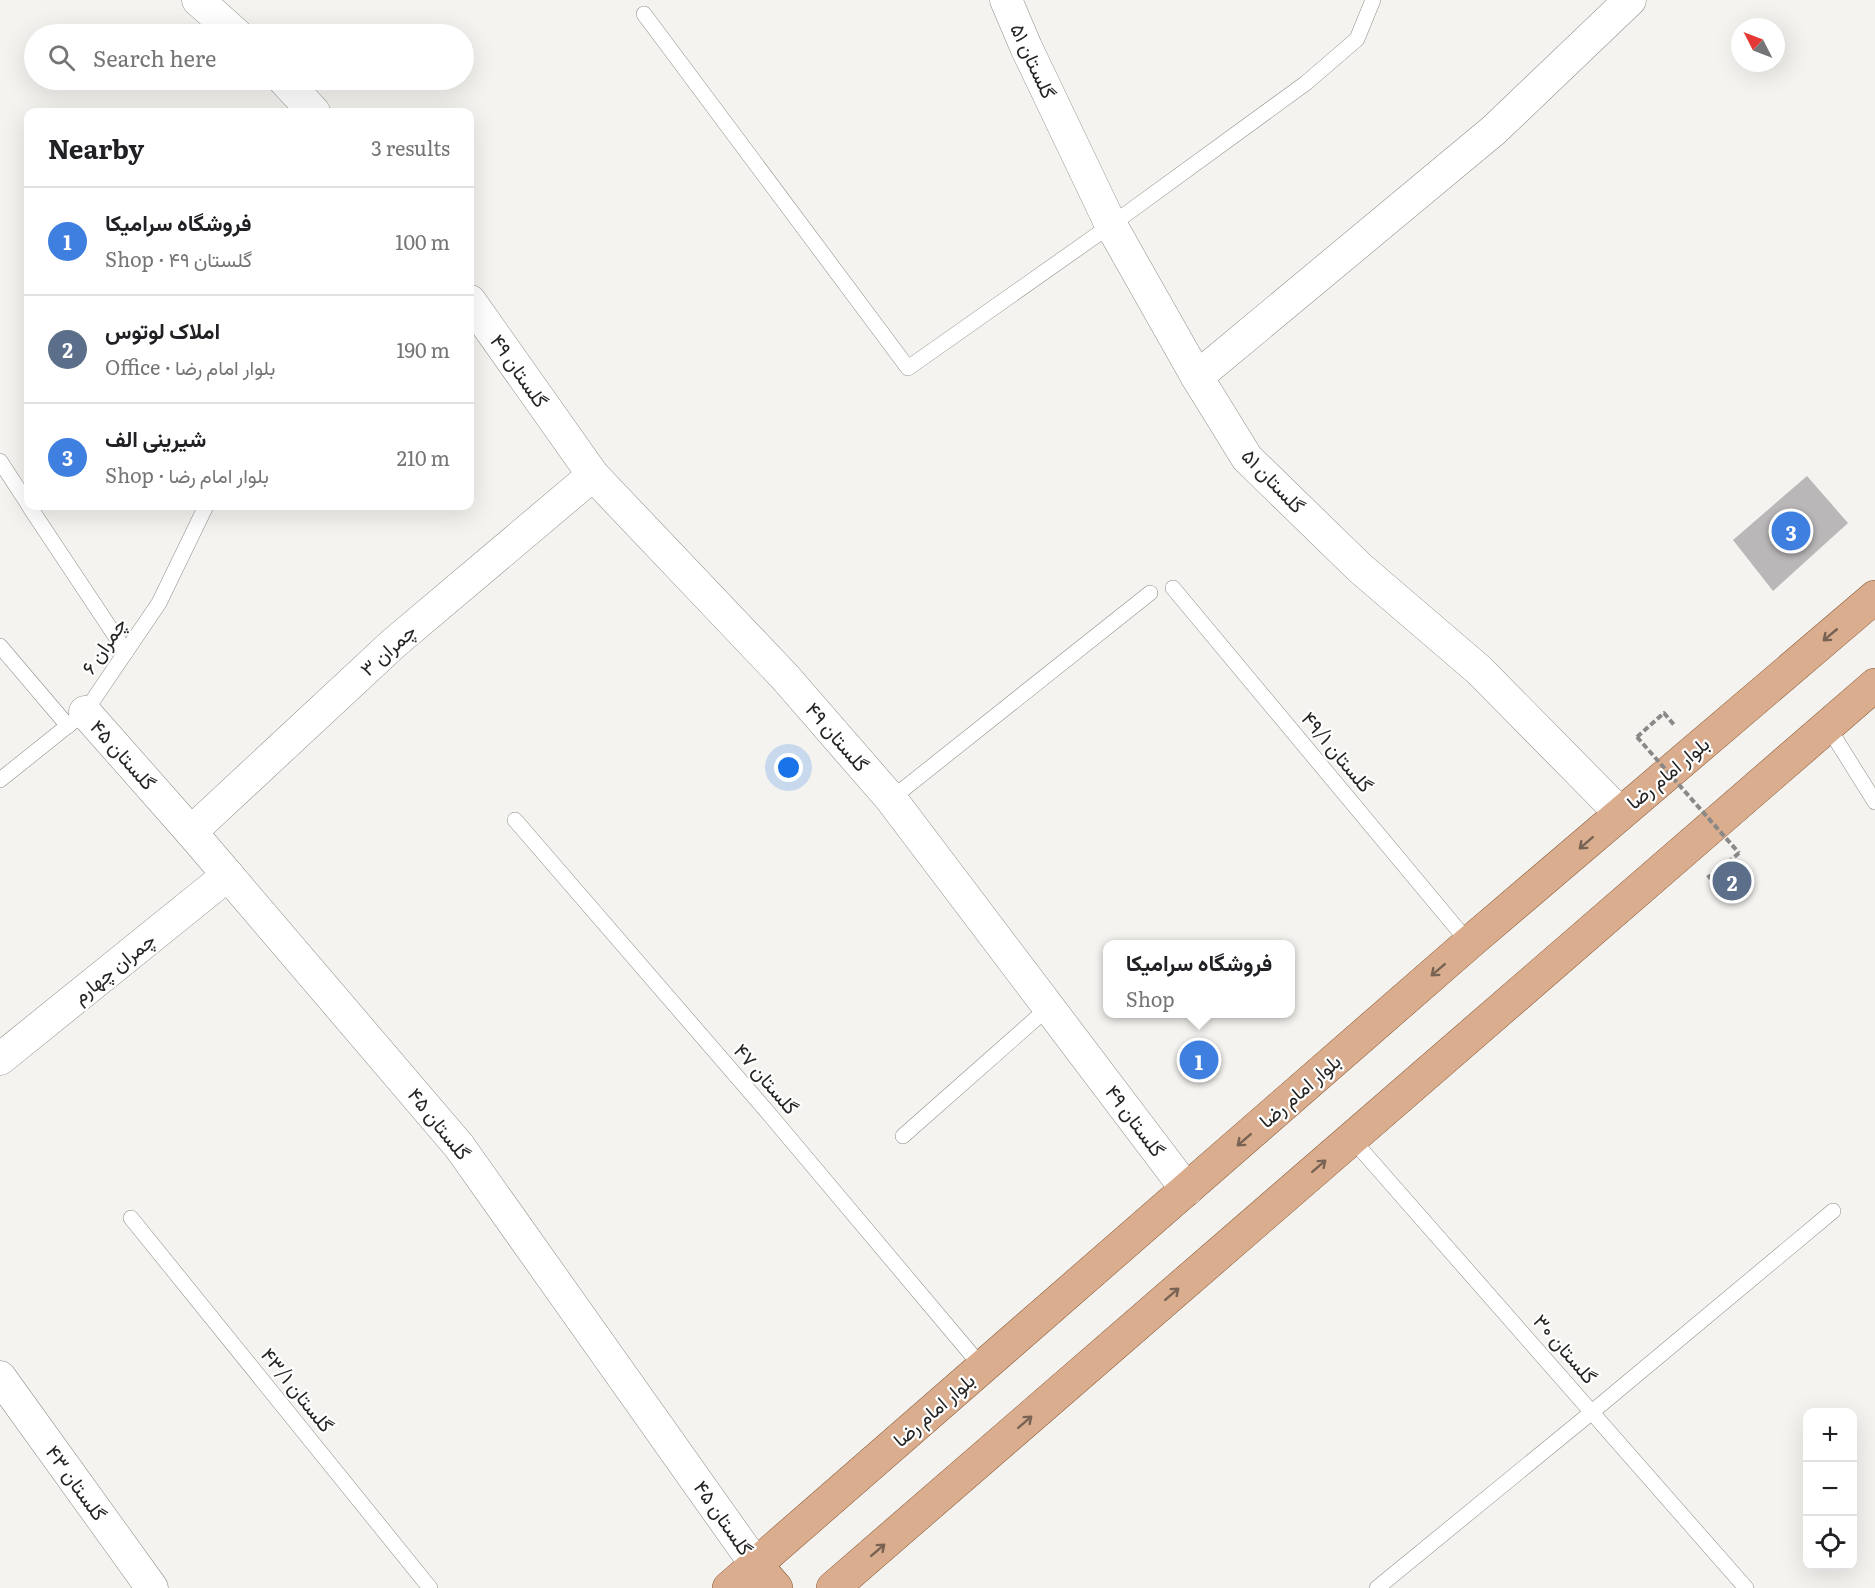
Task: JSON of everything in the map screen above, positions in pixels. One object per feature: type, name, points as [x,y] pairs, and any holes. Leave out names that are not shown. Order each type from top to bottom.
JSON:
[{"type":"main road","name":"بلوار امام رضا","points":[[729,1588],[766,1576],[982,1367],[1469,943],[1875,597]]},
{"type":"main road","points":[[833,1588],[1875,685]]},
{"type":"street","points":[[198,0],[225,24]]},
{"type":"street","name":"گلستان ۵۱","points":[[1006,0],[1111,225],[1197,377],[1247,458],[1360,568],[1479,670],[1620,813]]},
{"type":"street","points":[[1197,377],[1494,130],[1630,0]]},
{"type":"street","points":[[293,90],[310,108]]},
{"type":"street","name":"گلستان ۴۹","points":[[474,307],[593,476],[785,677],[891,799],[1187,1190]]},
{"type":"street","name":"چمران ۳","points":[[191,831],[394,643],[593,476]]},
{"type":"street","name":"گلستان ۴۵","points":[[76,719],[191,831],[459,1146],[766,1576]]},
{"type":"street","name":"چمران چهارم","points":[[0,1059],[228,875]]},
{"type":"street","name":"گلستان ۴۳","points":[[0,1377],[152,1588]]},
{"type":"lane","points":[[644,14],[908,368],[1111,225],[1315,75],[1357,39],[1373,0]]},
{"type":"lane","points":[[0,461],[24,497]]},
{"type":"lane","points":[[32,510],[126,652]]},
{"type":"lane","name":"چمران ۶","points":[[0,780],[76,719],[159,603],[204,510]]},
{"type":"lane","name":"گلستان ۴۹/۱","points":[[1173,588],[1469,943]]},
{"type":"lane","points":[[891,799],[1150,593]]},
{"type":"lane","points":[[0,646],[76,719]]},
{"type":"lane","points":[[1828,727],[1875,802]]},
{"type":"lane","name":"گلستان ۴۷","points":[[515,820],[770,1115],[982,1367]]},
{"type":"lane","points":[[903,1136],[1049,1007]]},
{"type":"lane","name":"گلستان ۳۰","points":[[1351,1138],[1746,1588]]},
{"type":"lane","points":[[1377,1588],[1833,1210]]},
{"type":"lane","name":"گلستان ۴۳/۱","points":[[131,1218],[430,1588]]},
{"type":"path","points":[[1664,713],[1637,737],[1739,853],[1710,878]]},
{"type":"building","points":[[1807,476],[1848,523],[1773,591],[1733,540]]},
{"type":"place","name":"شیرینی الف","points":[[1791,531]]},
{"type":"place","name":"املاک لوتوس","points":[[1732,881]]},
{"type":"place","name":"فروشگاه سراميكا","points":[[1199,1060]]}]
